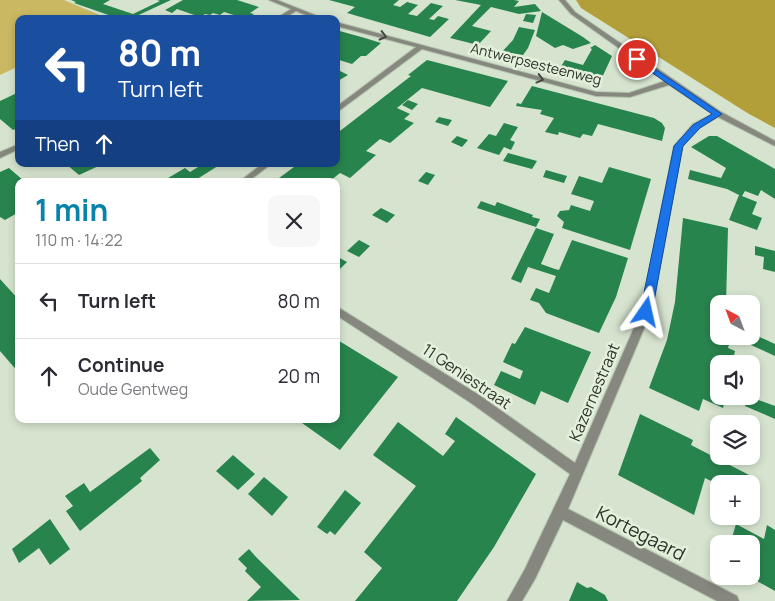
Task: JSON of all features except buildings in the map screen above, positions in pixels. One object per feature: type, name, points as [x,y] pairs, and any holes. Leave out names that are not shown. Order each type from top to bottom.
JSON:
[{"type":"street","points":[[272,0],[312,15]]},
{"type":"street","points":[[562,0],[573,13],[670,82],[718,114],[775,144]]},
{"type":"street","points":[[285,15],[296,9]]},
{"type":"street","name":"Antwerpsesteenweg","points":[[340,25],[596,94],[630,94],[670,82]]},
{"type":"street","points":[[340,109],[422,46]]},
{"type":"street","name":"Kazernestraat","points":[[514,601],[530,574],[560,512],[646,312],[678,146],[696,126],[718,114]]},
{"type":"street","points":[[0,155],[15,148]]},
{"type":"street","points":[[248,178],[263,167]]},
{"type":"street","name":"11 Geniestraat","points":[[340,313],[475,398],[577,472]]},
{"type":"street","name":"Kortegaard","points":[[560,512],[732,601]]},
{"type":"shaded area","points":[[0,0],[64,0],[100,15],[15,15],[15,68],[0,75]]},
{"type":"shaded area","points":[[576,0],[775,0],[775,128],[749,114],[581,8]]},
{"type":"route","points":[[637,59],[718,114],[696,126],[678,146],[646,312]]}]
